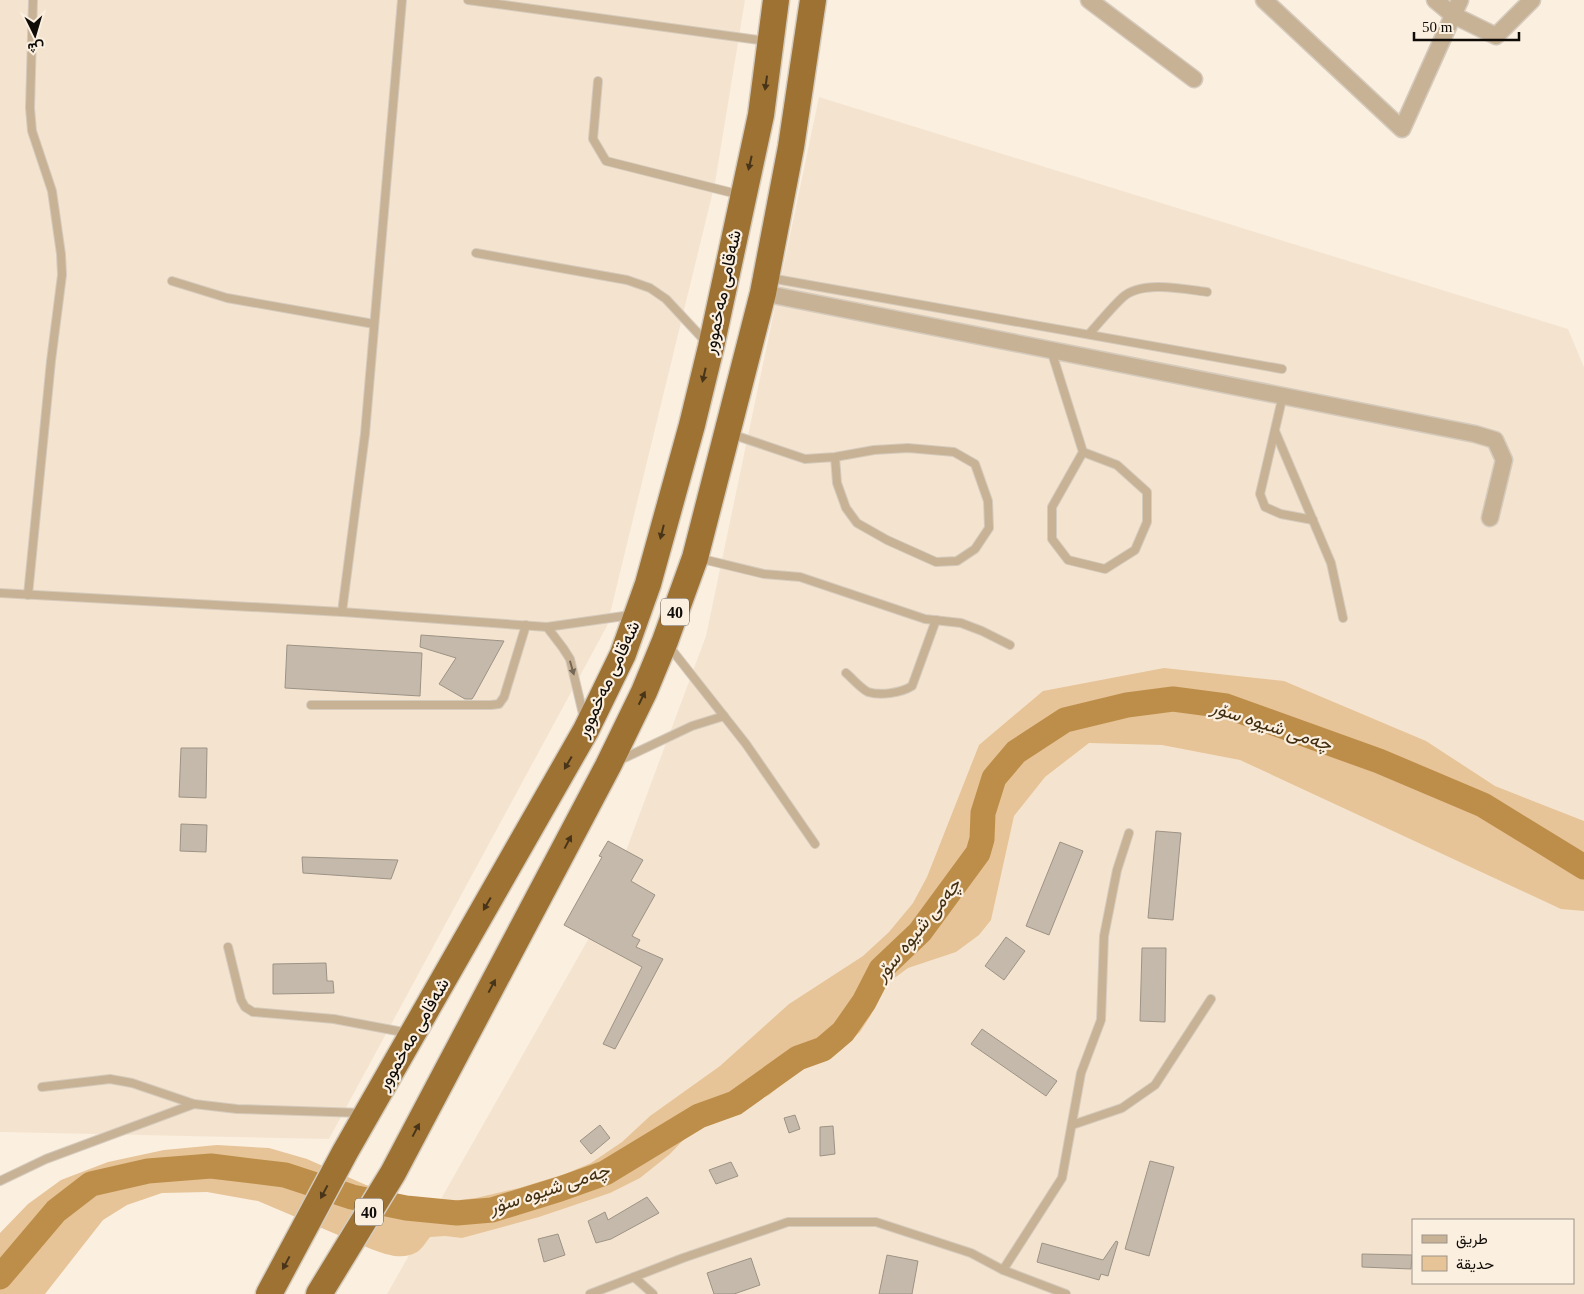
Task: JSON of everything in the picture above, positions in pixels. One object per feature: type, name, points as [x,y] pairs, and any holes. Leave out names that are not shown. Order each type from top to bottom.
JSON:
[{"type":"highway","name":"شەقامی مەخموور","points":[[269,1294],[345,1152],[586,730],[612,677],[638,614],[692,425],[710,347],[761,115],[776,0]]},
{"type":"highway","name":"شەقامی مەخموور","points":[[320,1294],[393,1173],[608,766],[644,692],[665,641],[695,558],[765,285],[793,138],[815,3]]},
{"type":"highway","points":[[692,425],[727,432]]},
{"type":"street","points":[[1089,0],[1194,79]]},
{"type":"street","points":[[1264,0],[1402,129],[1460,0]]},
{"type":"street","points":[[1435,0],[1453,15],[1496,36],[1532,0]]},
{"type":"street","points":[[765,285],[1051,350],[1475,434],[1495,440],[1504,460],[1490,518]]},
{"type":"lane","points":[[28,595],[51,361],[62,275],[52,191],[32,131],[30,108],[33,0]]},
{"type":"lane","points":[[342,612],[365,434],[402,0]]},
{"type":"lane","points":[[468,0],[771,42]]},
{"type":"lane","points":[[598,81],[593,139],[606,160],[743,195]]},
{"type":"lane","points":[[476,252],[627,280],[650,288],[666,299],[710,347]]},
{"type":"lane","points":[[172,280],[227,298],[374,324]]},
{"type":"lane","points":[[765,285],[1089,334],[1282,369]]},
{"type":"lane","points":[[1089,334],[1124,295],[1139,290],[1160,287],[1207,292]]},
{"type":"lane","points":[[1051,350],[1082,452],[1052,507],[1052,540],[1068,560],[1105,569],[1136,550],[1147,522],[1147,492],[1117,465],[1082,452]]},
{"type":"lane","points":[[1282,395],[1260,494],[1264,507],[1281,514],[1313,520]]},
{"type":"lane","points":[[1275,431],[1331,563],[1343,618]]},
{"type":"lane","points":[[727,432],[805,459],[835,457],[874,450],[899,448],[954,452],[974,464],[988,501],[989,528],[975,549],[957,561],[936,562],[887,540],[857,523],[846,508],[837,483],[835,457]]},
{"type":"lane","points":[[695,558],[764,574],[800,577],[925,619],[960,623],[982,631],[1010,645]]},
{"type":"lane","points":[[0,593],[342,612],[547,627],[638,614]]},
{"type":"lane","points":[[846,673],[868,692],[903,692],[912,686],[936,620]]},
{"type":"lane","points":[[311,705],[499,704],[504,697],[526,625]]},
{"type":"lane","points":[[547,627],[564,648],[570,659],[586,730]]},
{"type":"lane","points":[[665,641],[761,765],[815,844]]},
{"type":"lane","points":[[608,766],[692,726],[724,716]]},
{"type":"lane","points":[[1003,1270],[1062,1178],[1081,1073],[1101,1020],[1104,936],[1117,870],[1129,833]]},
{"type":"lane","points":[[228,947],[241,1000],[245,1008],[253,1012],[334,1019],[413,1034]]},
{"type":"lane","points":[[1072,1125],[1122,1108],[1155,1085],[1211,999]]},
{"type":"lane","points":[[42,1087],[110,1079],[132,1083],[194,1104],[237,1109],[367,1114]]},
{"type":"lane","points":[[0,1181],[46,1159],[194,1104]]},
{"type":"lane","points":[[590,1294],[683,1258],[788,1222],[876,1222],[971,1253],[1003,1270],[1066,1294]]},
{"type":"lane","points":[[634,1277],[652,1294]]},
{"type":"shaded area","points":[[0,0],[745,0],[715,183],[607,626],[329,1139],[0,1132]]},
{"type":"shaded area","points":[[819,97],[1568,329],[1584,367],[1584,1294],[387,1294],[602,915],[706,636]]},
{"type":"green space","points":[[1164,668],[1284,681],[1426,741],[1495,786],[1584,821],[1584,911],[1561,909],[1240,760],[1162,745],[1089,743],[1045,777],[1014,816],[991,920],[979,935],[956,952],[908,968],[889,982],[878,994],[871,1015],[860,1032],[840,1051],[817,1060],[796,1073],[769,1095],[710,1122],[688,1135],[670,1154],[640,1178],[610,1193],[539,1217],[462,1238],[430,1237],[417,1252],[405,1256],[388,1255],[371,1249],[258,1201],[207,1192],[162,1193],[127,1205],[103,1220],[45,1294],[0,1294],[0,1233],[28,1204],[61,1180],[108,1162],[164,1150],[217,1145],[269,1148],[307,1159],[366,1185],[416,1200],[442,1202],[476,1198],[519,1188],[565,1174],[591,1163],[622,1142],[650,1116],[720,1066],[789,1004],[863,956],[889,932],[913,903],[927,877],[979,745],[1043,691]]},
{"type":"building","points":[[421,635],[504,641],[472,699],[465,699],[439,684],[456,658],[420,647]]},
{"type":"building","points":[[287,645],[422,653],[420,696],[285,688]]},
{"type":"building","points":[[181,748],[207,748],[206,798],[179,797]]},
{"type":"building","points":[[181,824],[207,825],[206,852],[180,851]]},
{"type":"building","points":[[1156,831],[1181,833],[1173,920],[1148,918]]},
{"type":"building","points":[[608,841],[643,860],[631,881],[655,895],[632,936],[640,940],[636,947],[663,959],[615,1049],[603,1044],[642,967],[564,925],[602,857],[599,856]]},
{"type":"building","points":[[1060,842],[1083,851],[1049,935],[1026,926]]},
{"type":"building","points":[[302,857],[398,860],[391,879],[303,873]]},
{"type":"building","points":[[1006,937],[1025,951],[1004,980],[985,966]]},
{"type":"building","points":[[1142,948],[1166,948],[1165,1022],[1140,1021]]},
{"type":"building","points":[[326,963],[327,981],[333,981],[334,993],[273,994],[273,964]]},
{"type":"building","points":[[982,1029],[1057,1081],[1046,1096],[971,1044]]},
{"type":"building","points":[[795,1115],[800,1129],[789,1133],[784,1118]]},
{"type":"building","points":[[600,1125],[610,1138],[591,1154],[580,1141]]},
{"type":"building","points":[[833,1126],[835,1154],[820,1156],[820,1127]]},
{"type":"building","points":[[1150,1161],[1174,1167],[1149,1256],[1125,1249]]},
{"type":"building","points":[[731,1162],[738,1176],[716,1184],[709,1170]]},
{"type":"building","points":[[647,1197],[659,1213],[611,1239],[596,1243],[588,1221],[605,1212],[608,1220]]},
{"type":"building","points":[[558,1234],[565,1255],[544,1262],[538,1239]]},
{"type":"building","points":[[1116,1241],[1118,1242],[1108,1276],[1101,1274],[1099,1280],[1037,1262],[1042,1243],[1103,1260]]},
{"type":"building","points":[[1362,1254],[1412,1255],[1411,1269],[1362,1267]]},
{"type":"building","points":[[887,1255],[918,1261],[912,1294],[879,1294]]},
{"type":"building","points":[[751,1258],[760,1285],[734,1294],[714,1294],[707,1273]]},
{"type":"waterway","name":"چەمی شیوە سۆر","points":[[0,1277],[56,1211],[91,1184],[148,1171],[211,1166],[285,1175],[352,1197],[406,1208],[457,1213],[492,1210],[605,1173],[699,1116],[735,1103],[798,1058],[823,1049],[843,1032],[864,1002],[881,969],[920,932],[978,853],[982,839],[983,813],[994,778],[1016,752],[1065,720],[1127,705],[1173,699],[1226,706],[1379,761],[1483,805],[1584,867]]}]
